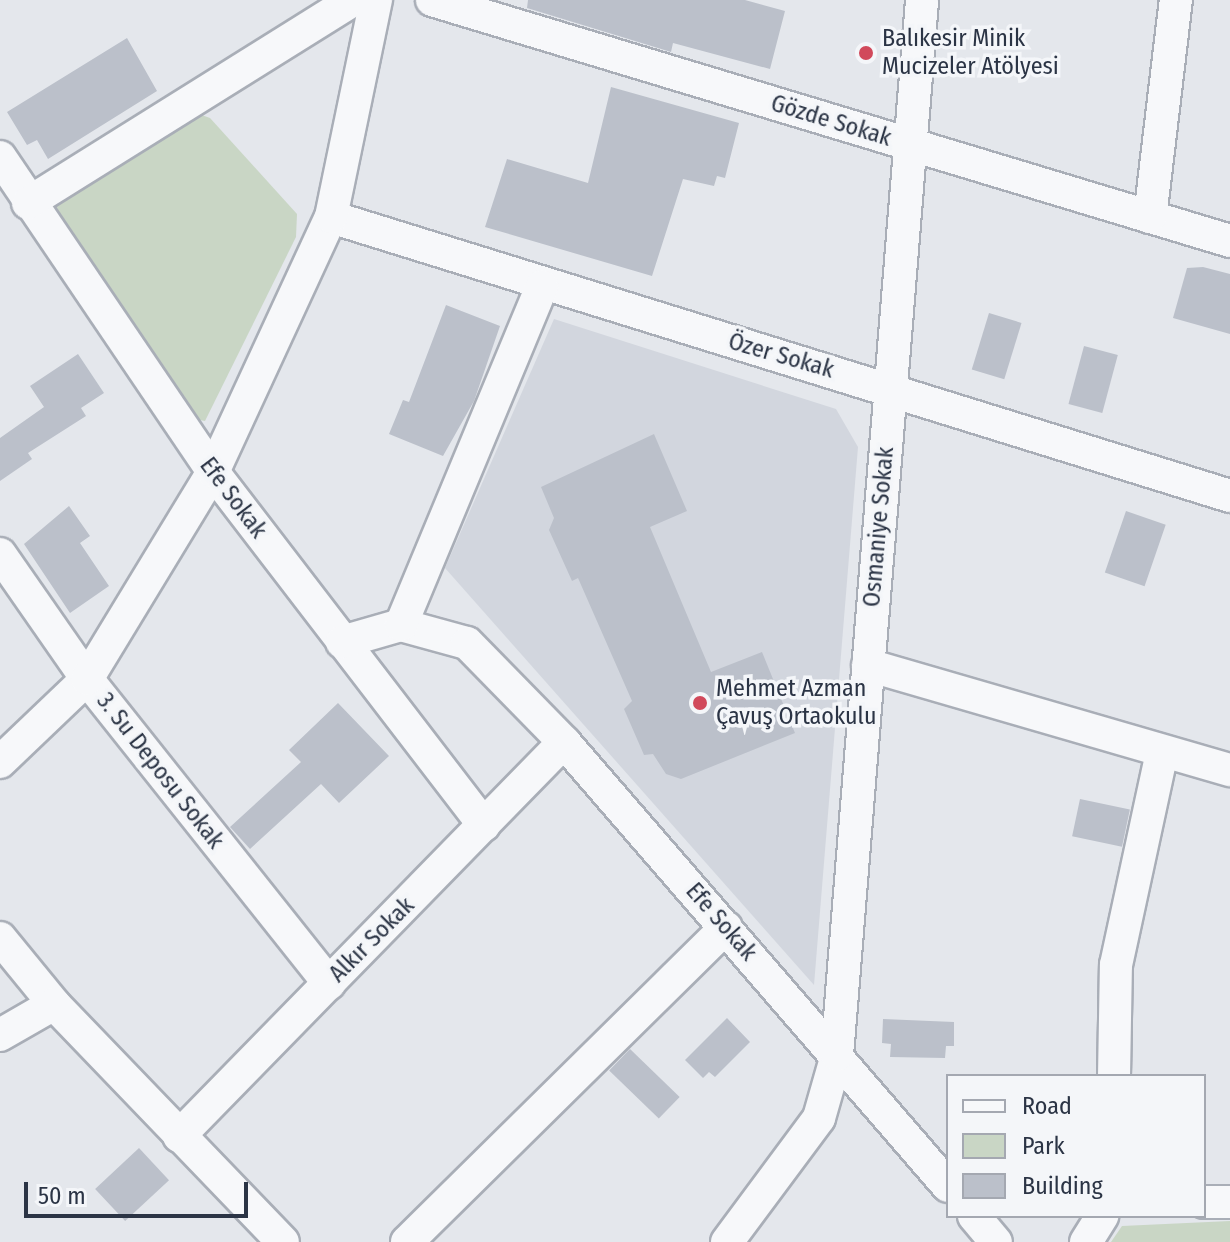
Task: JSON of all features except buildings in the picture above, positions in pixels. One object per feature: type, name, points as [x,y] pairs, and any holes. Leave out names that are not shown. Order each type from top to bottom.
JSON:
[{"type":"street","points":[[28,203],[353,0]]},
{"type":"street","points":[[0,762],[87,679],[213,472],[331,217],[376,0]]},
{"type":"street","name":"Gözde Sokak","points":[[432,0],[1230,241]]},
{"type":"street","name":"Osmaniye Sokak","points":[[727,1242],[819,1118],[837,1055],[922,0]]},
{"type":"street","points":[[1150,217],[1176,0]]},
{"type":"street","name":"Efe Sokak","points":[[0,157],[28,203],[213,472],[484,825]]},
{"type":"street","name":"Özer Sokak","points":[[331,217],[542,286],[890,388],[1230,496]]},
{"type":"street","points":[[342,642],[401,625],[542,286]]},
{"type":"street","name":"3. Su Deposu Sokak","points":[[0,554],[87,679],[329,983]]},
{"type":"street","name":"Efe Sokak","points":[[401,625],[467,643],[564,742],[946,1184]]},
{"type":"street","points":[[868,665],[1230,770]]},
{"type":"street","name":"Alkır Sokak","points":[[179,1136],[564,742]]},
{"type":"street","points":[[1114,1074],[1116,965],[1162,752]]},
{"type":"street","points":[[407,1242],[726,927]]},
{"type":"street","points":[[0,938],[54,1004],[283,1242]]},
{"type":"street","points":[[0,1035],[54,1004]]},
{"type":"street","points":[[1206,1202],[1230,1202]]},
{"type":"street","points":[[976,1218],[996,1242]]},
{"type":"street","points":[[1086,1242],[1101,1218]]},
{"type":"shaded area","name":"Mehmet Azman Çavuş Ortaokulu","points":[[554,319],[836,409],[858,447],[814,985],[445,568]]},
{"type":"green space","points":[[196,113],[210,118],[297,214],[296,237],[205,421],[194,419],[50,211],[55,198]]},
{"type":"green space","points":[[1230,1221],[1230,1242],[1111,1242],[1122,1226]]},
{"type":"place","name":"Balıkesir Minik Mucizeler Atölyesi","points":[[866,53]]},
{"type":"place","name":"Mehmet Azman Çavuş Ortaokulu","points":[[700,703]]}]
